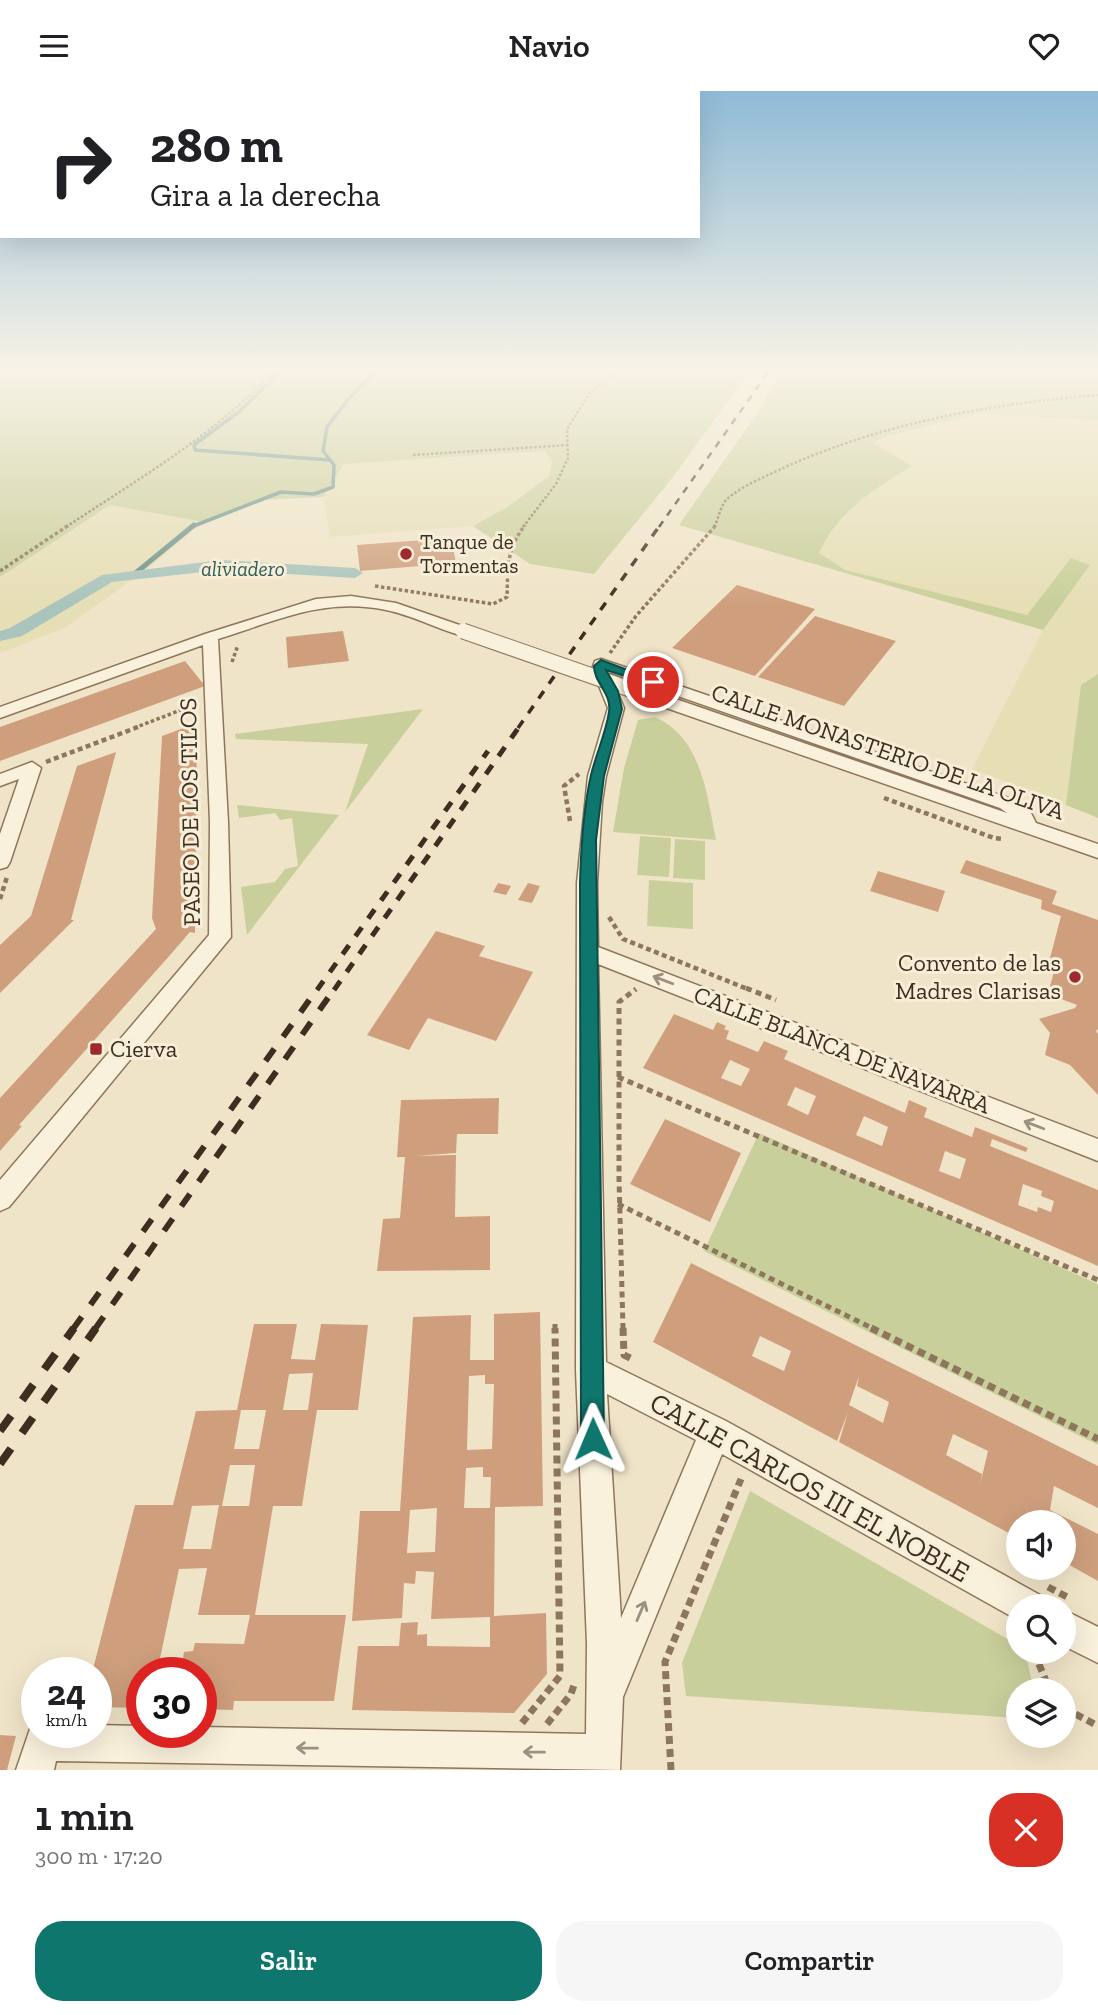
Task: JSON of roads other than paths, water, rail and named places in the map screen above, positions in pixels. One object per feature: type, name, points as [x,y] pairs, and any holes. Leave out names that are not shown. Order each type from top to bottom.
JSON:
[{"type":"street","name":"CALLE MONASTERIO DE LA OLIVA","points":[[0,713],[301,606],[351,600],[391,606],[1098,851]]},
{"type":"street","name":"PASEO DE LOS TILOS","points":[[0,1199],[219,937],[219,822],[210,637]]},
{"type":"street","points":[[35,1770],[43,1742],[602,1762],[606,1696],[591,1370],[587,951],[590,828],[597,776],[616,709],[612,691],[600,672],[601,664],[1007,804],[1023,815],[1028,827]]},
{"type":"street","points":[[0,780],[37,765],[0,862]]},
{"type":"street","name":"CALLE BLANCA DE NAVARRA","points":[[587,951],[1098,1150]]},
{"type":"street","name":"CALLE CARLOS III EL NOBLE","points":[[591,1370],[1033,1594]]},
{"type":"street","points":[[606,1696],[715,1433]]},
{"type":"street","points":[[1076,1622],[1098,1646]]},
{"type":"waterway","points":[[195,449],[330,460]]},
{"type":"waterway","points":[[192,527],[281,492],[314,494],[333,487],[334,465],[323,449]]},
{"type":"waterway","points":[[132,576],[192,527]]},
{"type":"waterway","name":"aliviadero","points":[[0,636],[16,632],[108,578],[221,565],[355,573]]},
{"type":"railway","points":[[659,527],[714,449]]},
{"type":"railway","points":[[518,728],[660,525]]},
{"type":"railway","points":[[334,990],[519,727]]},
{"type":"railway","points":[[317,990],[488,751]]},
{"type":"railway","points":[[73,1329],[318,988]]},
{"type":"railway","points":[[95,1329],[335,988]]},
{"type":"railway","points":[[0,1431],[74,1328]]},
{"type":"railway","points":[[0,1464],[96,1328]]},
{"type":"place","name":"Tanque de Tormentas","points":[[406,554]]},
{"type":"place","name":"Convento de las Madres Clarisas","points":[[1075,977]]},
{"type":"place","name":"Cierva","points":[[96,1049]]}]
